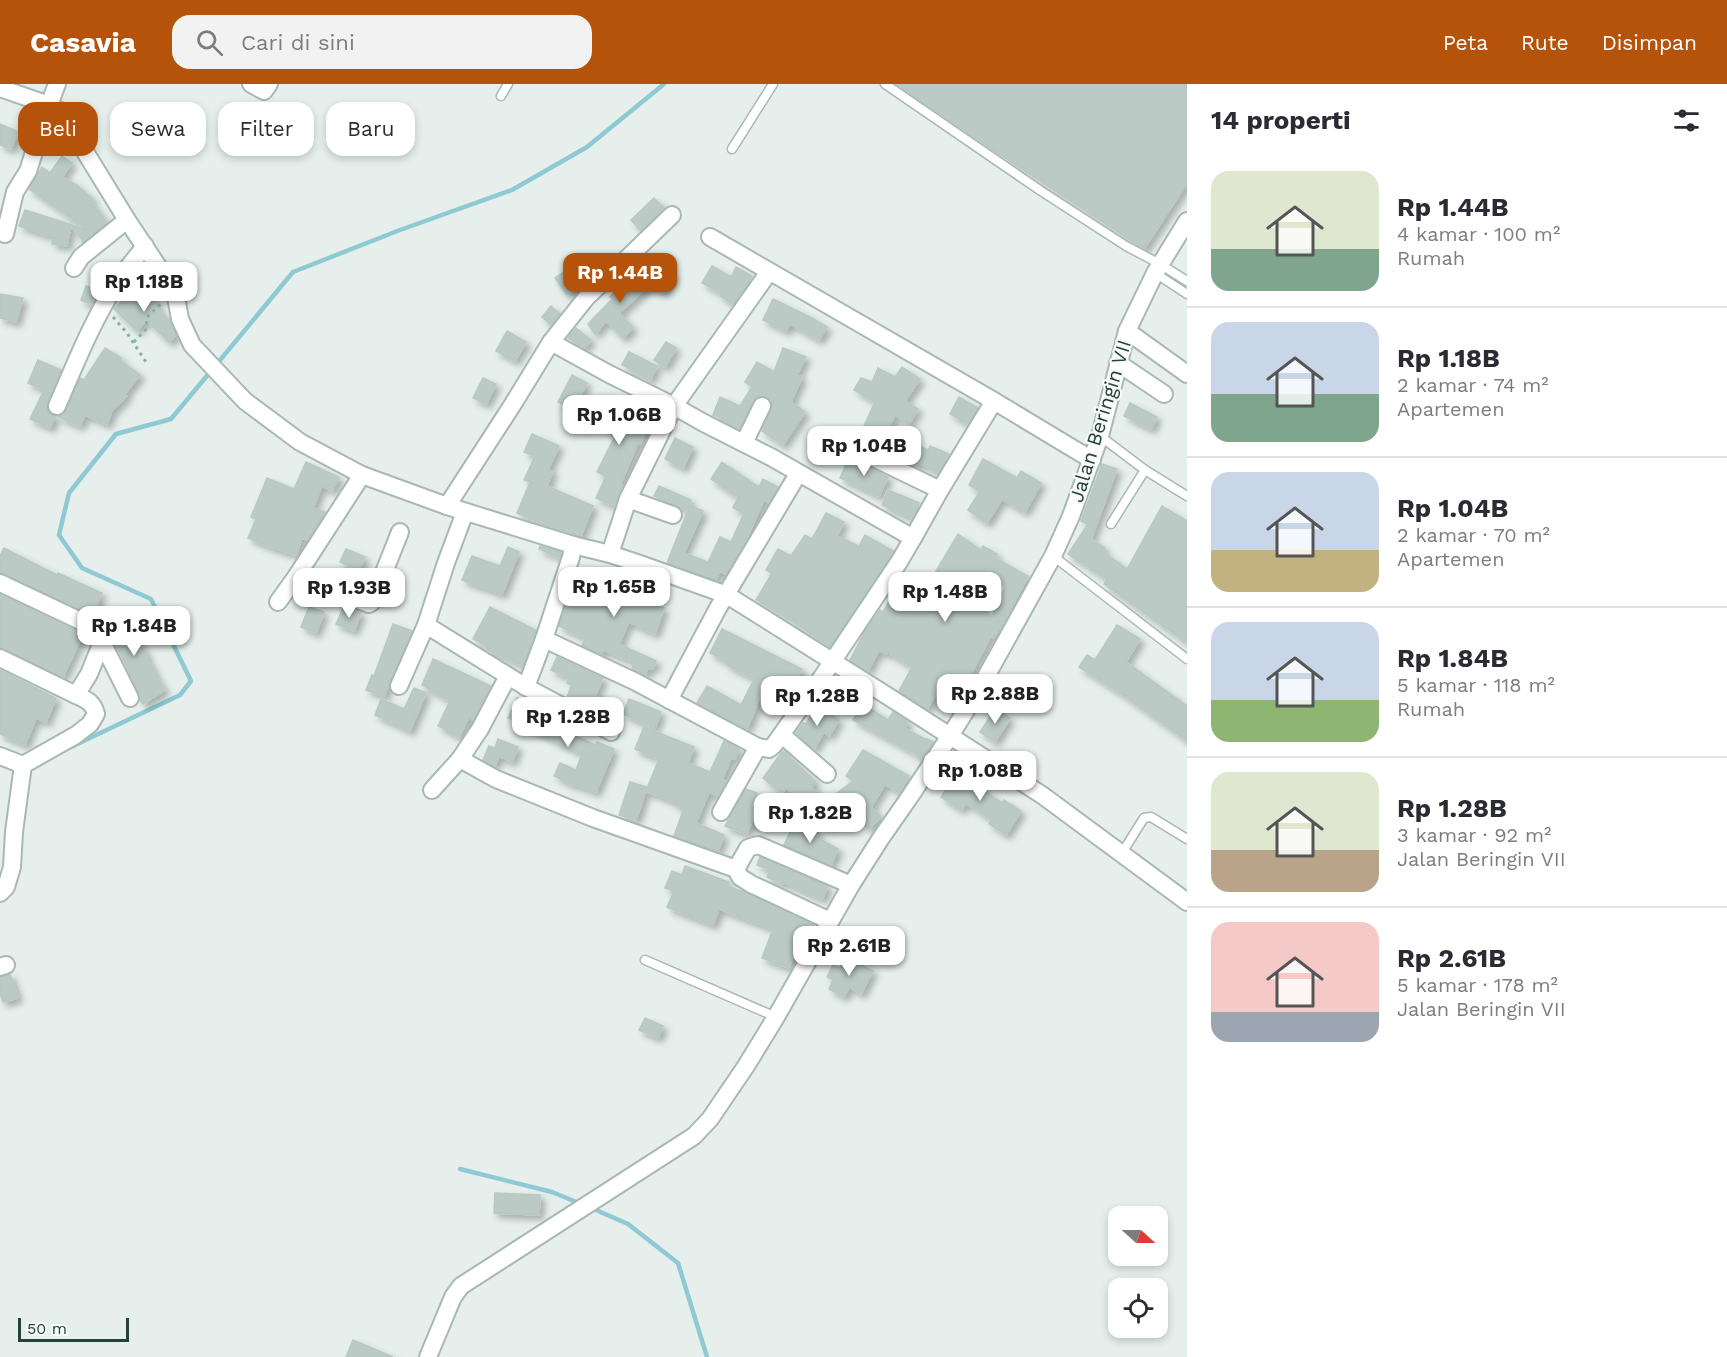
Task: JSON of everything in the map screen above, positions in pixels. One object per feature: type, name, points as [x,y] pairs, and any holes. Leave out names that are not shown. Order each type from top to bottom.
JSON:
[{"type":"street","points":[[55,102],[57,84]]},
{"type":"street","points":[[251,84],[264,91],[269,84]]},
{"type":"street","points":[[0,88],[38,102]]},
{"type":"street","points":[[5,234],[15,192],[28,171],[33,156]]},
{"type":"street","points":[[85,156],[175,292],[180,319],[192,345],[245,401],[300,442],[362,475],[572,551],[610,554],[723,601],[828,668],[950,736],[1042,795],[1187,902]]},
{"type":"street","points":[[447,506],[551,342],[586,298],[672,214]]},
{"type":"street","points":[[74,268],[81,257],[127,220]]},
{"type":"street","name":"Jalan Beringin VII","points":[[429,1357],[453,1297],[461,1286],[684,1144],[702,1128],[747,1066],[851,885],[950,736],[1053,556],[1071,516],[1100,436],[1127,331],[1158,268],[1187,221]]},
{"type":"street","points":[[710,237],[1092,460]]},
{"type":"street","points":[[57,406],[103,307],[117,283],[145,246]]},
{"type":"street","points":[[610,554],[628,499],[674,406],[769,272]]},
{"type":"street","points":[[1127,331],[1187,374]]},
{"type":"street","points":[[551,342],[744,442],[913,538]]},
{"type":"street","points":[[1118,363],[1164,394]]},
{"type":"street","points":[[544,639],[634,681],[758,747],[769,749],[782,735],[898,562],[994,401]]},
{"type":"street","points":[[744,442],[762,406]]},
{"type":"street","points":[[849,446],[940,490]]},
{"type":"street","points":[[669,700],[723,601],[798,474]]},
{"type":"street","points":[[278,602],[362,475]]},
{"type":"street","points":[[628,499],[673,515]]},
{"type":"street","points":[[399,686],[426,626],[465,512]]},
{"type":"street","points":[[296,577],[369,604],[372,602],[400,532]]},
{"type":"street","points":[[526,687],[572,551]]},
{"type":"street","points":[[0,583],[89,625],[97,633],[130,698]]},
{"type":"street","points":[[426,626],[526,687],[611,732]]},
{"type":"street","points":[[76,695],[89,674],[102,642]]},
{"type":"street","points":[[0,658],[91,702],[96,714],[90,724],[76,735],[23,765],[7,828],[12,867],[6,887],[0,893]]},
{"type":"street","points":[[432,790],[459,759],[480,729],[508,676]]},
{"type":"street","points":[[782,735],[827,774]]},
{"type":"street","points":[[721,812],[758,747]]},
{"type":"street","points":[[0,756],[23,765]]},
{"type":"street","points":[[459,759],[496,779],[571,809],[736,869],[743,880],[830,921]]},
{"type":"street","points":[[736,869],[748,848],[758,845],[851,885]]},
{"type":"lane","points":[[501,96],[508,84]]},
{"type":"lane","points":[[732,150],[773,84]]},
{"type":"lane","points":[[885,84],[1158,268],[1187,294]]},
{"type":"lane","points":[[1158,268],[1187,281]]},
{"type":"lane","points":[[1100,436],[1145,470],[1187,496]]},
{"type":"lane","points":[[1111,524],[1145,470]]},
{"type":"lane","points":[[1053,556],[1187,658]]},
{"type":"lane","points":[[1122,853],[1142,821],[1148,817],[1187,839]]},
{"type":"lane","points":[[645,960],[776,1017]]},
{"type":"path","points":[[134,342],[146,330],[147,316],[175,292]]},
{"type":"path","points":[[103,307],[134,342],[146,362]]},
{"type":"building","points":[[896,84],[1187,84],[1187,183],[1144,249]]},
{"type":"building","points":[[0,124],[18,132],[11,149],[0,145]]},
{"type":"building","points":[[62,156],[72,163],[62,177],[77,185],[93,199],[91,201],[107,223],[82,243],[83,241],[71,225],[67,246],[52,244],[53,237],[19,226],[25,210],[88,230],[29,189],[42,167],[50,173]]},
{"type":"building","points":[[654,198],[664,208],[640,230],[631,220]]},
{"type":"building","points":[[660,265],[674,275],[663,293],[648,284]]},
{"type":"building","points":[[712,266],[731,277],[736,267],[752,276],[733,304],[720,296],[721,293],[702,283]]},
{"type":"building","points":[[631,269],[648,287],[619,313],[633,328],[623,338],[606,321],[595,334],[588,324],[612,299],[610,297],[615,292],[612,288]]},
{"type":"building","points":[[567,270],[579,286],[567,295],[555,278]]},
{"type":"building","points":[[138,283],[169,320],[176,335],[169,342],[146,320],[137,331],[114,309]]},
{"type":"building","points":[[86,286],[100,291],[92,305],[81,300]]},
{"type":"building","points":[[0,294],[23,298],[16,322],[0,318]]},
{"type":"building","points":[[773,299],[827,327],[819,340],[790,324],[786,331],[763,320]]},
{"type":"building","points":[[551,306],[560,314],[551,325],[542,317]]},
{"type":"building","points":[[576,328],[591,340],[584,348],[568,338]]},
{"type":"building","points":[[507,331],[526,342],[515,361],[496,351]]},
{"type":"building","points":[[666,342],[676,348],[665,367],[654,360]]},
{"type":"building","points":[[105,348],[121,358],[120,360],[140,375],[125,394],[127,396],[112,411],[107,424],[85,415],[80,426],[56,416],[63,415],[66,411],[80,378],[84,380]]},
{"type":"building","points":[[783,348],[806,357],[797,375],[802,377],[791,402],[805,412],[783,445],[762,431],[772,406],[766,396],[753,401],[739,429],[713,415],[720,397],[740,406],[752,387],[745,382],[757,362],[774,372]]},
{"type":"building","points":[[629,352],[657,366],[650,380],[622,365]]},
{"type":"building","points":[[38,360],[61,370],[47,402],[48,412],[55,416],[50,428],[30,419],[44,390],[28,383]]},
{"type":"building","points":[[902,367],[920,379],[905,401],[918,409],[909,424],[895,415],[879,449],[858,439],[875,402],[854,390],[861,378],[872,382],[878,368],[895,377]]},
{"type":"building","points":[[572,375],[587,383],[573,409],[558,402]]},
{"type":"building","points":[[483,378],[496,384],[486,404],[473,398]]},
{"type":"building","points":[[959,397],[978,408],[968,424],[950,414]]},
{"type":"building","points":[[605,398],[651,421],[640,444],[638,443],[620,485],[623,486],[615,506],[596,498],[606,476],[597,472],[616,434],[593,420]]},
{"type":"building","points":[[579,403],[592,409],[583,427],[571,420]]},
{"type":"building","points":[[1130,403],[1157,417],[1151,429],[1124,416]]},
{"type":"building","points":[[532,434],[559,446],[548,470],[553,472],[547,486],[593,506],[581,536],[545,525],[517,513],[530,482],[524,480],[535,456],[524,452]]},
{"type":"building","points":[[675,438],[693,447],[683,468],[665,459]]},
{"type":"building","points":[[911,443],[928,450],[930,446],[949,454],[939,472],[918,463],[916,467],[904,461]]},
{"type":"building","points":[[849,458],[888,477],[879,496],[840,478]]},
{"type":"building","points":[[983,459],[1017,478],[1021,471],[1041,483],[1025,512],[1002,499],[987,523],[968,510],[980,491],[969,485]]},
{"type":"building","points":[[306,462],[339,477],[332,491],[322,486],[313,508],[325,512],[307,540],[302,538],[296,555],[248,538],[256,519],[251,517],[267,478],[294,489]]},
{"type":"building","points":[[722,462],[759,487],[763,479],[778,487],[769,503],[764,500],[746,540],[726,574],[720,571],[716,580],[667,563],[690,505],[703,511],[684,553],[708,562],[720,537],[731,542],[744,513],[733,508],[738,497],[711,479]]},
{"type":"building","points":[[1102,464],[1117,469],[1091,539],[1105,548],[1102,551],[1127,569],[1162,506],[1187,521],[1187,643],[1104,584],[1107,579],[1068,554],[1088,524],[1081,521]]},
{"type":"building","points":[[659,486],[691,500],[686,510],[654,496]]},
{"type":"building","points":[[888,490],[919,503],[912,518],[882,505]]},
{"type":"building","points":[[826,513],[844,522],[837,536],[859,546],[865,535],[893,551],[830,647],[788,618],[756,600],[772,573],[766,570],[778,549],[791,556],[805,535],[812,539]]},
{"type":"building","points":[[958,534],[981,550],[983,546],[997,554],[995,558],[1028,576],[1003,624],[993,638],[991,636],[971,674],[974,676],[958,703],[938,691],[927,709],[899,691],[912,667],[887,652],[886,654],[879,650],[868,671],[850,660],[864,633],[880,610],[883,612],[888,603],[892,605],[904,582],[926,594],[939,572],[936,571]],"holes":[[[987,575],[1006,585],[992,616],[972,601]]]},
{"type":"building","points":[[540,546],[561,552],[560,558],[539,549]]},
{"type":"building","points":[[508,547],[519,552],[502,594],[462,580],[472,556],[500,566]]},
{"type":"building","points":[[4,548],[57,575],[58,573],[102,593],[92,615],[0,573],[0,556]]},
{"type":"building","points":[[346,549],[365,557],[359,570],[340,562]]},
{"type":"building","points":[[621,569],[650,579],[641,600],[664,608],[655,634],[629,622],[619,644],[656,661],[653,669],[648,668],[645,675],[632,668],[634,662],[603,650],[601,654],[582,645],[585,638],[559,626],[570,595],[590,604],[600,582],[613,587]]},
{"type":"building","points":[[0,595],[83,634],[63,677],[0,648]]},
{"type":"building","points":[[344,606],[361,613],[354,631],[336,624]]},
{"type":"building","points":[[309,607],[324,612],[316,633],[301,627]]},
{"type":"building","points":[[490,607],[536,630],[523,666],[486,649],[487,646],[473,639]]},
{"type":"building","points":[[121,611],[139,636],[137,638],[165,690],[143,704],[121,655],[101,622]]},
{"type":"building","points":[[393,624],[412,631],[384,696],[366,690],[372,675],[374,676]]},
{"type":"building","points":[[1117,625],[1140,639],[1126,662],[1187,706],[1187,741],[1079,667],[1087,655],[1095,660]]},
{"type":"building","points":[[722,629],[802,669],[792,688],[786,685],[778,701],[761,695],[747,729],[697,703],[707,686],[741,705],[754,679],[710,653]]},
{"type":"building","points":[[557,657],[603,678],[595,696],[614,705],[607,718],[567,697],[572,685],[567,683],[569,678],[551,670]]},
{"type":"building","points":[[433,659],[491,686],[473,720],[469,717],[459,737],[438,726],[450,701],[422,685]]},
{"type":"building","points":[[0,670],[56,698],[46,722],[36,718],[25,745],[0,734]]},
{"type":"building","points":[[414,688],[426,693],[410,731],[375,715],[381,699],[404,709]]},
{"type":"building","points":[[517,698],[540,709],[536,718],[595,745],[597,742],[614,749],[596,792],[554,776],[560,763],[576,770],[582,754],[508,718]]},
{"type":"building","points":[[629,699],[661,712],[655,728],[623,714]]},
{"type":"building","points":[[863,704],[888,720],[893,712],[908,722],[904,728],[934,742],[923,758],[853,720]]},
{"type":"building","points":[[817,706],[839,720],[829,736],[824,732],[814,749],[796,733],[803,723],[806,724]]},
{"type":"building","points":[[995,709],[1010,718],[995,742],[980,732]]},
{"type":"building","points":[[644,727],[694,747],[688,763],[710,772],[724,741],[739,749],[735,759],[731,758],[722,780],[726,781],[718,796],[709,792],[696,823],[724,835],[718,851],[674,836],[684,808],[674,804],[675,802],[646,791],[659,759],[635,749]]},
{"type":"building","points":[[498,739],[518,747],[512,762],[499,756],[495,766],[483,760],[489,746],[495,748]]},
{"type":"building","points":[[863,750],[909,776],[899,793],[885,784],[871,807],[881,817],[869,829],[850,811],[829,826],[786,788],[782,793],[763,778],[784,751],[816,782],[811,787],[826,801],[853,781],[846,776]]},
{"type":"building","points":[[959,769],[977,780],[975,784],[1002,803],[1004,800],[1021,811],[1006,835],[989,824],[991,820],[966,803],[961,810],[941,797]]},
{"type":"building","points":[[630,782],[647,787],[636,820],[619,815]]},
{"type":"building","points":[[746,789],[757,793],[754,803],[758,805],[747,834],[725,826]]},
{"type":"building","points":[[795,821],[819,833],[815,836],[838,849],[831,865],[784,845]]},
{"type":"building","points":[[760,857],[828,886],[822,899],[767,877],[770,870],[757,865]]},
{"type":"building","points":[[685,866],[729,882],[728,886],[814,925],[807,942],[800,939],[789,968],[762,958],[773,929],[719,909],[713,925],[667,907],[674,891],[665,888],[672,871],[682,875]]},
{"type":"building","points":[[846,957],[873,971],[861,994],[849,987],[844,997],[829,989],[833,980],[827,977],[833,965],[840,968]]},
{"type":"building","points":[[10,974],[18,998],[3,1002],[0,993],[0,977]]},
{"type":"building","points":[[645,1018],[663,1026],[658,1038],[639,1030]]},
{"type":"building","points":[[495,1193],[540,1195],[539,1215],[494,1213]]},
{"type":"building","points":[[353,1340],[393,1357],[346,1357]]},
{"type":"waterway","points":[[216,365],[293,272],[400,230],[512,190],[587,147],[664,84]]},
{"type":"waterway","points":[[71,747],[180,695],[191,681],[151,599],[82,568],[59,535],[69,493],[116,434],[171,419],[211,371]]},
{"type":"waterway","points":[[460,1169],[552,1192],[581,1204]]},
{"type":"waterway","points":[[589,1207],[628,1224],[678,1263],[707,1357]]}]
